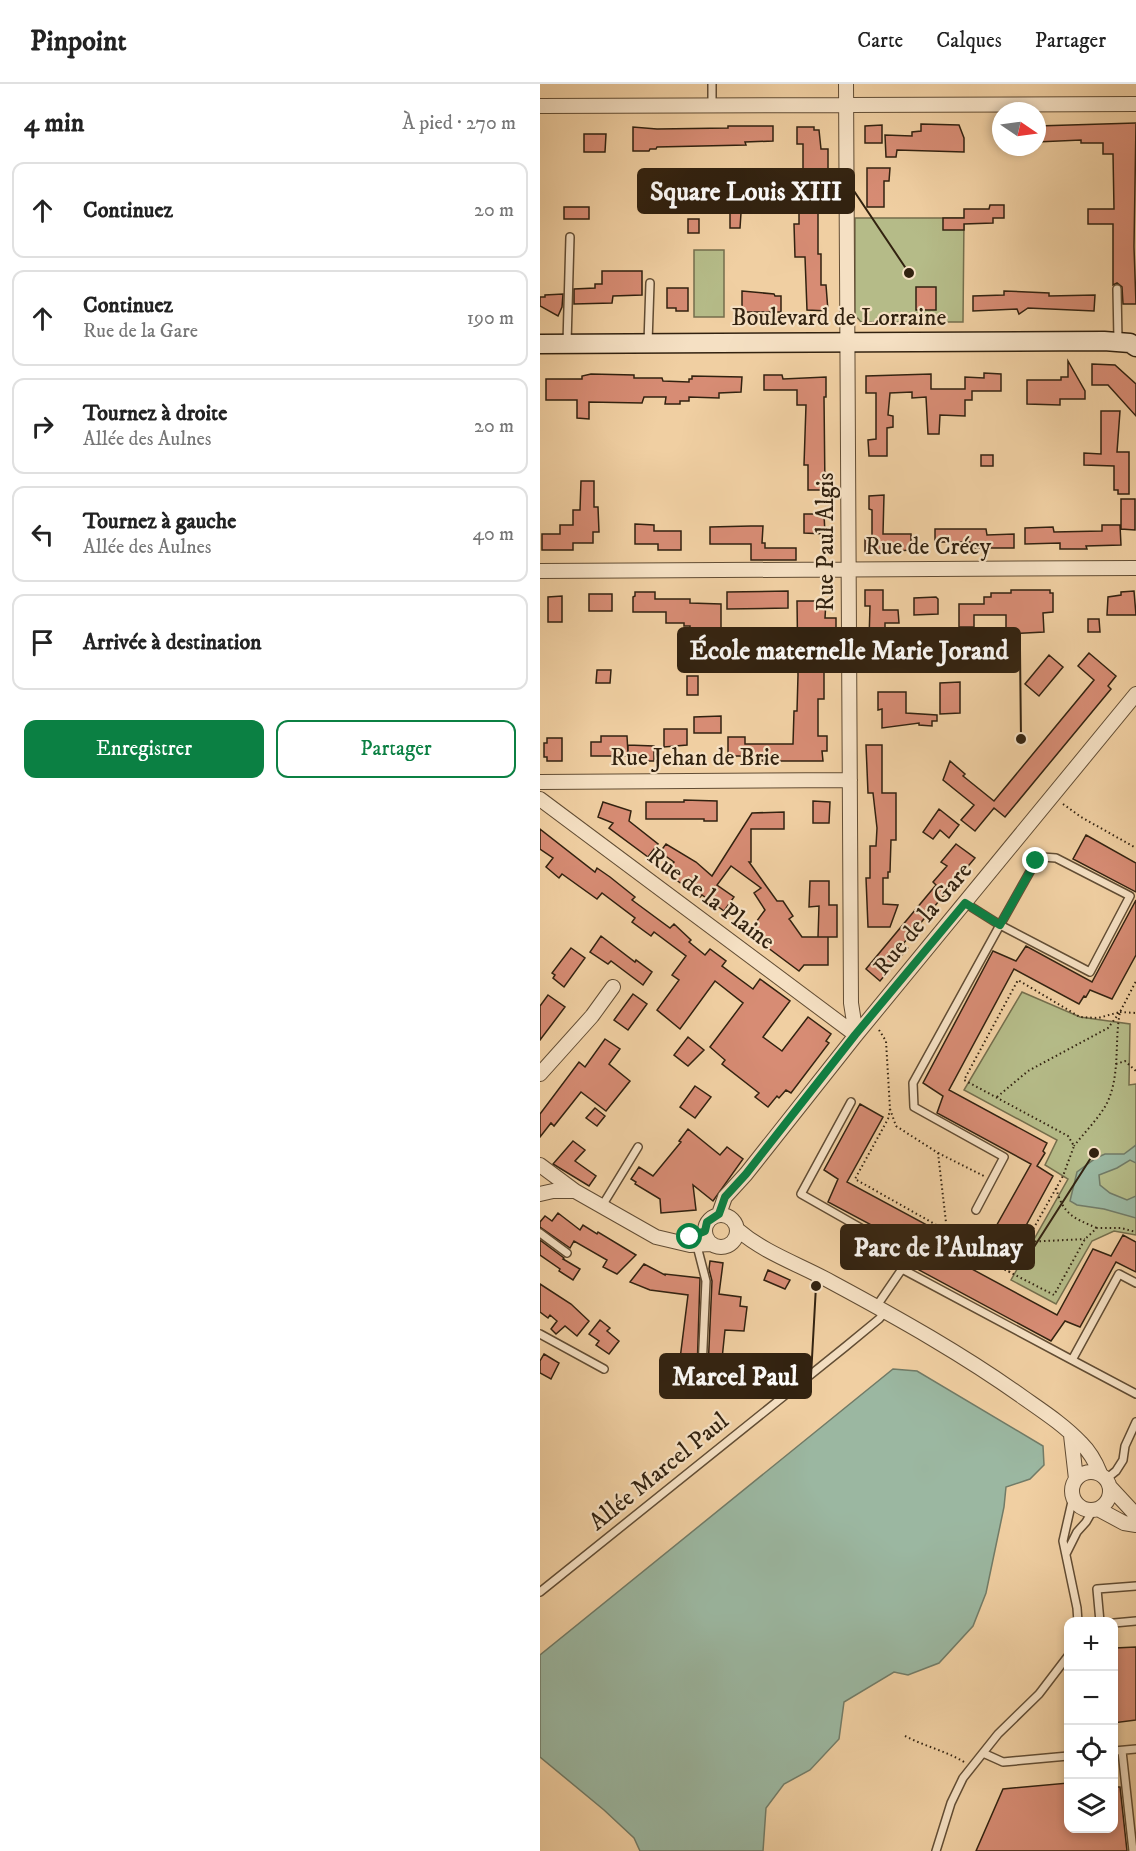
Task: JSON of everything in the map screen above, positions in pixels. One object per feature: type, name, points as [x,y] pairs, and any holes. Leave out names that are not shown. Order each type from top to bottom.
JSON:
[{"type":"main road","name":"Boulevard de Lorraine","points":[[540,344],[1118,342],[1130,343],[1136,347]]},
{"type":"street","name":"Rue Paul Algis","points":[[846,84],[851,1003],[855,1035]]},
{"type":"street","points":[[540,106],[1136,104]]},
{"type":"street","name":"Rue de Crécy","points":[[540,571],[1136,568]]},
{"type":"street","name":"Rue de la Gare","points":[[719,1214],[725,1197],[746,1174],[855,1035],[1136,694]]},
{"type":"street","name":"Rue Jehan de Brie","points":[[540,782],[850,780]]},
{"type":"street","name":"Rue de la Plaine","points":[[540,799],[855,1035]]},
{"type":"street","points":[[540,1074],[592,1016],[613,987]]},
{"type":"street","points":[[541,1166],[543,1176],[540,1194],[553,1191],[575,1191]]},
{"type":"street","points":[[541,1166],[575,1191],[656,1237],[698,1246],[712,1244],[722,1247],[731,1244],[737,1235],[736,1226]]},
{"type":"street","name":"Rue de la Gare","points":[[736,1226],[736,1197],[746,1174]]},
{"type":"street","points":[[712,1244],[708,1241],[705,1231],[707,1222],[719,1214],[728,1215],[753,1243],[783,1260],[832,1282],[1008,1387],[1065,1427],[1082,1443],[1106,1480],[1136,1515]]},
{"type":"street","points":[[671,1241],[705,1231]]},
{"type":"street","points":[[731,1244],[783,1260]]},
{"type":"street","points":[[1071,1435],[1076,1479],[1072,1491],[1078,1506],[1136,1526]]},
{"type":"street","points":[[1076,1479],[1087,1472],[1106,1480]]},
{"type":"street","points":[[1095,1510],[1107,1503],[1106,1480]]},
{"type":"lane","points":[[712,84],[712,105]]},
{"type":"lane","points":[[567,343],[570,237]]},
{"type":"lane","points":[[648,343],[650,283]]},
{"type":"lane","points":[[1117,289],[1118,342]]},
{"type":"lane","points":[[965,903],[1000,925],[1089,972],[1130,896],[1056,858],[1042,857],[1036,861],[1000,925],[913,1083],[914,1107],[1004,1157],[976,1210]]},
{"type":"lane","points":[[851,1102],[801,1194],[910,1256],[902,1269],[1136,1394]]},
{"type":"lane","points":[[602,1206],[638,1147]]},
{"type":"lane","points":[[540,1233],[567,1253]]},
{"type":"lane","points":[[698,1246],[706,1281],[702,1370]]},
{"type":"lane","name":"Allée Marcel Paul","points":[[540,1593],[879,1319],[880,1310],[902,1269]]},
{"type":"lane","points":[[1072,1360],[1119,1275],[1136,1283]]},
{"type":"lane","points":[[540,1334],[604,1369]]},
{"type":"lane","points":[[1106,1480],[1123,1460],[1125,1446],[1136,1422]]},
{"type":"lane","points":[[1073,1497],[1063,1541],[1078,1617]]},
{"type":"lane","points":[[1066,1554],[1077,1532],[1095,1510]]},
{"type":"lane","points":[[1100,1617],[1097,1589],[1136,1586]]},
{"type":"lane","points":[[1118,1623],[1136,1621]]},
{"type":"lane","points":[[936,1851],[951,1803],[963,1778],[998,1734],[1039,1694],[1064,1661]]},
{"type":"lane","points":[[1118,1751],[1136,1749]]},
{"type":"lane","points":[[1122,1751],[1132,1851]]},
{"type":"lane","points":[[983,1753],[1003,1762],[1064,1756]]},
{"type":"path","points":[[1064,804],[1081,817],[1136,848]]},
{"type":"path","points":[[1074,1146],[1068,1136],[964,1080],[1018,980],[1080,1017],[1098,1018],[1120,1012],[1136,1013]]},
{"type":"path","points":[[997,1097],[1028,1071],[1108,1028],[1120,1012],[1136,981]]},
{"type":"path","points":[[1009,1272],[1056,1188],[1074,1146],[1106,1105],[1116,1064],[1116,1032],[1120,1012]]},
{"type":"path","points":[[878,1029],[886,1041],[890,1109],[888,1119],[855,1179],[947,1230]]},
{"type":"path","points":[[1116,1064],[1125,1061],[1136,1071]]},
{"type":"path","points":[[890,1109],[896,1126],[992,1181]]},
{"type":"path","points":[[938,1152],[947,1230],[951,1242],[1054,1295],[1085,1239],[1098,1228]]},
{"type":"path","points":[[1056,1188],[1060,1205],[1075,1219],[1098,1228],[1121,1228],[1136,1232]]},
{"type":"path","points":[[1026,1242],[1085,1239]]},
{"type":"path","points":[[904,1736],[952,1754],[972,1767]]},
{"type":"green space","points":[[855,218],[964,218],[963,322],[861,322],[855,315]]},
{"type":"green space","points":[[694,250],[724,250],[724,317],[694,317]]},
{"type":"green space","points":[[1022,992],[1080,1017],[1130,1024],[1129,1085],[1136,1084],[1136,1235],[1114,1231],[1092,1241],[1056,1304],[1011,1280],[1068,1179],[1045,1165],[1057,1140],[964,1090]]},
{"type":"shaded area","points":[[1136,1145],[1136,1163],[1130,1160],[1099,1175],[1100,1185],[1110,1193],[1127,1200],[1136,1196],[1136,1218],[1104,1209],[1077,1205],[1070,1201],[1077,1172],[1096,1158],[1105,1154],[1124,1154]]},
{"type":"shaded area","points":[[893,1369],[917,1371],[1043,1446],[1044,1465],[1030,1479],[1006,1487],[986,1593],[973,1626],[939,1663],[908,1675],[894,1672],[844,1702],[839,1739],[810,1770],[784,1784],[766,1808],[763,1851],[640,1851],[634,1838],[540,1757],[540,1655]]},
{"type":"building","points":[[1136,123],[1134,247],[1136,304],[1123,304],[1122,287],[1117,283],[1113,285],[1113,224],[1088,224],[1088,209],[1114,209],[1113,154],[1103,154],[1103,143],[1081,143],[1081,140],[1046,142],[1046,126]]},
{"type":"building","points":[[921,124],[959,125],[964,138],[964,152],[897,150],[896,157],[886,157],[885,135],[912,136],[912,132],[921,131]]},
{"type":"building","points":[[882,125],[882,143],[865,143],[865,126]]},
{"type":"building","points":[[728,126],[773,126],[773,141],[745,142],[746,145],[657,147],[649,151],[633,151],[633,127],[657,129],[728,128]]},
{"type":"building","points":[[797,127],[814,127],[814,130],[819,130],[821,149],[828,149],[828,171],[818,171],[818,254],[821,254],[821,285],[826,285],[828,311],[807,310],[805,257],[795,257],[794,224],[799,224],[799,178],[803,178],[803,144],[797,144]]},
{"type":"building","points":[[584,134],[606,134],[605,152],[584,152]]},
{"type":"building","points":[[867,168],[890,168],[889,181],[884,181],[884,207],[867,207]]},
{"type":"building","points":[[990,205],[1004,205],[1004,218],[993,218],[993,223],[964,224],[964,230],[943,230],[943,218],[964,218],[964,209],[989,209]]},
{"type":"building","points":[[564,207],[589,207],[589,219],[564,219]]},
{"type":"building","points":[[730,213],[741,213],[740,228],[730,228]]},
{"type":"building","points":[[688,219],[699,219],[699,233],[688,233]]},
{"type":"building","points":[[602,271],[642,271],[642,295],[613,296],[612,303],[574,304],[574,289],[595,288],[595,284],[602,284]]},
{"type":"building","points":[[916,287],[936,287],[936,310],[916,310]]},
{"type":"building","points":[[667,288],[688,288],[688,311],[667,308]]},
{"type":"building","points":[[742,291],[781,296],[781,312],[742,312]]},
{"type":"building","points":[[1004,291],[1049,293],[1049,296],[1095,295],[1094,311],[1028,308],[1019,314],[1017,309],[973,311],[973,296],[1004,295]]},
{"type":"building","points":[[563,294],[562,307],[558,316],[540,306],[540,297]]},
{"type":"building","points":[[1068,361],[1085,391],[1085,399],[1060,399],[1060,405],[1027,404],[1027,380],[1061,380],[1061,377],[1068,377]]},
{"type":"building","points":[[1092,364],[1115,365],[1136,384],[1136,416],[1108,385],[1092,385]]},
{"type":"building","points":[[984,373],[1001,374],[1001,391],[972,391],[972,400],[965,400],[965,416],[940,415],[939,434],[928,434],[926,397],[912,398],[912,392],[890,393],[888,415],[893,416],[893,427],[887,428],[887,456],[869,456],[868,440],[876,439],[876,393],[866,393],[866,376],[931,374],[931,389],[965,389],[965,377],[984,378]]},
{"type":"building","points":[[591,374],[634,375],[634,378],[662,378],[663,381],[689,382],[692,376],[742,377],[741,392],[719,393],[719,398],[689,397],[689,401],[680,401],[680,404],[665,404],[666,397],[644,397],[642,403],[589,402],[589,419],[577,418],[577,400],[546,400],[546,379],[582,379],[582,376]]},
{"type":"building","points":[[764,375],[782,375],[783,379],[826,377],[826,397],[824,397],[825,490],[808,490],[808,465],[804,465],[806,405],[797,405],[797,390],[764,390]]},
{"type":"building","points":[[1101,411],[1120,411],[1117,452],[1129,452],[1129,494],[1118,494],[1118,490],[1114,490],[1114,466],[1084,465],[1084,453],[1101,454]]},
{"type":"building","points":[[981,455],[993,455],[993,466],[981,466]]},
{"type":"building","points":[[581,481],[594,481],[594,507],[598,507],[599,532],[593,532],[593,543],[573,543],[573,550],[542,550],[542,534],[560,534],[560,525],[573,525],[573,510],[580,510]]},
{"type":"building","points":[[884,495],[883,534],[911,534],[911,550],[865,553],[865,538],[872,538],[872,510],[869,509],[869,496]]},
{"type":"building","points":[[1121,499],[1135,499],[1135,530],[1121,529]]},
{"type":"building","points":[[804,514],[824,514],[825,534],[804,533]]},
{"type":"building","points":[[635,524],[654,525],[654,531],[681,531],[681,550],[658,550],[658,544],[635,544]]},
{"type":"building","points":[[1102,525],[1120,525],[1121,545],[1060,549],[1060,543],[1025,544],[1025,528],[1053,527],[1054,532],[1102,531]]},
{"type":"building","points":[[763,526],[762,543],[765,543],[765,548],[796,548],[796,560],[751,560],[751,544],[710,544],[710,527]]},
{"type":"building","points":[[935,529],[986,529],[987,535],[1014,534],[1014,548],[970,548],[970,542],[935,542]]},
{"type":"building","points":[[865,590],[883,590],[883,610],[898,610],[899,623],[885,623],[885,639],[869,640],[870,606],[865,606]]},
{"type":"building","points":[[1011,590],[1050,590],[1050,593],[1053,593],[1053,612],[1043,613],[1044,632],[1006,634],[1006,615],[974,615],[974,627],[959,627],[959,604],[984,604],[984,597],[991,597],[991,593],[1011,593]]},
{"type":"building","points":[[788,591],[788,608],[727,609],[727,592]]},
{"type":"building","points":[[1134,591],[1136,615],[1107,615],[1108,597],[1121,595],[1121,592]]},
{"type":"building","points":[[635,592],[655,592],[655,599],[690,599],[690,603],[721,604],[721,632],[690,631],[690,626],[684,626],[684,623],[666,623],[666,612],[633,612]]},
{"type":"building","points":[[589,594],[612,594],[612,611],[589,611]]},
{"type":"building","points":[[562,596],[562,622],[548,622],[548,597]]},
{"type":"building","points":[[936,597],[938,614],[914,615],[914,598]]},
{"type":"building","points":[[797,601],[826,601],[825,618],[836,618],[836,665],[824,665],[824,699],[818,699],[818,736],[827,736],[827,751],[822,751],[823,761],[762,761],[762,756],[728,756],[728,737],[745,737],[745,744],[793,744],[794,711],[797,711]]},
{"type":"building","points":[[1088,619],[1099,619],[1100,632],[1088,632]]},
{"type":"building","points":[[1089,653],[1116,676],[1108,686],[1111,689],[1005,817],[994,808],[975,831],[961,820],[974,805],[943,780],[950,761],[965,774],[963,776],[994,801],[1094,680],[1078,666]]},
{"type":"building","points":[[1049,655],[1063,667],[1039,696],[1025,684]]},
{"type":"building","points":[[597,670],[611,670],[610,683],[596,683]]},
{"type":"building","points":[[687,676],[698,676],[698,695],[687,695]]},
{"type":"building","points":[[960,682],[960,713],[940,714],[940,683]]},
{"type":"building","points":[[878,692],[906,692],[906,713],[937,715],[937,721],[932,721],[932,726],[919,725],[919,723],[882,728],[882,709],[878,710]]},
{"type":"building","points":[[721,716],[721,733],[694,733],[694,717]]},
{"type":"building","points":[[664,729],[687,729],[687,745],[664,747]]},
{"type":"building","points":[[601,736],[627,736],[628,754],[628,745],[654,746],[654,761],[634,761],[634,759],[627,759],[628,756],[591,756],[591,742],[601,742]]},
{"type":"building","points":[[547,738],[562,738],[562,761],[547,761],[547,757],[544,757],[544,743],[547,743]]},
{"type":"building","points":[[866,745],[882,745],[882,793],[896,793],[896,840],[891,840],[888,878],[883,878],[883,904],[898,905],[890,927],[868,927],[866,878],[870,878],[870,846],[876,846],[877,828],[873,793],[868,793]]},
{"type":"building","points":[[684,800],[717,801],[717,821],[646,819],[646,802],[684,802]]},
{"type":"building","points":[[813,801],[830,802],[829,823],[813,823]]},
{"type":"building","points":[[603,802],[631,811],[629,821],[658,844],[648,857],[609,828],[613,823],[598,817]]},
{"type":"building","points":[[939,809],[959,825],[949,838],[940,830],[933,839],[923,832]]},
{"type":"building","points":[[784,812],[784,829],[751,829],[751,862],[749,862],[777,901],[783,901],[793,916],[789,919],[802,937],[828,937],[828,965],[804,965],[799,971],[748,933],[765,910],[754,893],[761,888],[731,866],[717,885],[734,897],[724,911],[668,874],[671,869],[669,867],[674,862],[660,852],[666,844],[696,862],[712,876],[752,813]]},
{"type":"building","points":[[540,829],[595,872],[597,868],[610,877],[635,897],[632,900],[670,928],[674,924],[691,940],[689,942],[705,955],[710,949],[726,961],[722,966],[753,989],[760,979],[790,1001],[763,1037],[782,1051],[808,1017],[831,1034],[826,1041],[829,1043],[791,1093],[786,1090],[779,1098],[777,1096],[768,1107],[755,1097],[759,1093],[722,1064],[725,1060],[710,1047],[743,1003],[715,981],[680,1029],[657,1010],[679,980],[672,975],[686,956],[654,932],[651,936],[632,922],[635,918],[602,893],[597,899],[562,874],[559,878],[546,867],[553,858],[540,849]]},
{"type":"building","points":[[1086,835],[1136,863],[1136,892],[1073,859]]},
{"type":"building","points":[[956,844],[975,858],[903,944],[908,948],[880,981],[866,969],[936,885],[933,882],[947,866],[941,862]]},
{"type":"building","points":[[810,881],[829,881],[829,905],[837,905],[837,937],[818,937],[819,906],[809,907]]},
{"type":"building","points":[[1136,900],[1136,955],[1112,999],[1090,990],[1079,1004],[1014,969],[949,1090],[1047,1143],[1043,1151],[1045,1153],[1037,1166],[1053,1176],[1017,1242],[994,1230],[1031,1164],[937,1113],[943,1096],[923,1083],[993,951],[1016,961],[1026,946],[1092,982]]},
{"type":"building","points":[[601,936],[652,972],[643,985],[611,961],[608,964],[590,952]]},
{"type":"building","points":[[571,948],[585,958],[564,987],[553,978],[555,975],[552,973]]},
{"type":"building","points":[[633,994],[647,1004],[628,1030],[614,1020]]},
{"type":"building","points":[[548,995],[565,1007],[540,1040],[540,1006]]},
{"type":"building","points":[[688,1037],[704,1050],[688,1066],[674,1055]]},
{"type":"building","points":[[605,1039],[620,1049],[609,1064],[630,1081],[606,1111],[581,1092],[554,1126],[551,1123],[540,1137],[540,1114],[579,1062],[585,1067]]},
{"type":"building","points":[[695,1086],[711,1097],[695,1118],[680,1107]]},
{"type":"building","points":[[860,1104],[883,1117],[847,1182],[940,1232],[933,1248],[1057,1315],[1093,1249],[1111,1256],[1123,1235],[1136,1242],[1136,1272],[1116,1262],[1080,1327],[1065,1321],[1051,1341],[919,1270],[926,1254],[828,1202],[838,1179],[824,1170]]},
{"type":"building","points":[[595,1108],[605,1116],[597,1126],[586,1118]]},
{"type":"building","points":[[688,1129],[720,1155],[727,1147],[743,1159],[713,1201],[693,1185],[696,1210],[661,1213],[660,1199],[635,1184],[636,1182],[631,1179],[639,1167],[653,1176],[681,1142],[679,1141]]},
{"type":"building","points":[[573,1141],[585,1150],[575,1161],[596,1176],[589,1186],[553,1164]]},
{"type":"building","points":[[558,1213],[580,1230],[583,1225],[636,1255],[617,1274],[603,1267],[607,1260],[574,1241],[570,1248],[540,1227],[540,1222],[545,1216],[552,1221]]},
{"type":"building","points":[[540,1240],[563,1259],[580,1269],[573,1280],[540,1255]]},
{"type":"building","points":[[710,1261],[723,1263],[719,1294],[741,1297],[740,1306],[747,1307],[744,1331],[725,1330],[719,1388],[700,1374],[705,1374],[708,1369],[712,1281]]},
{"type":"building","points":[[644,1264],[665,1275],[700,1278],[697,1372],[680,1359],[688,1295],[650,1290],[630,1282]]},
{"type":"building","points":[[768,1270],[790,1280],[785,1289],[764,1280]]},
{"type":"building","points":[[540,1284],[571,1304],[589,1321],[577,1336],[565,1326],[556,1334],[551,1329],[557,1321],[550,1315],[548,1318],[540,1312]]},
{"type":"building","points":[[600,1320],[610,1328],[607,1331],[619,1341],[609,1354],[596,1345],[599,1341],[589,1334]]},
{"type":"building","points":[[544,1354],[559,1363],[551,1379],[540,1373],[540,1361]]},
{"type":"building","points":[[1136,1647],[1136,1720],[1118,1722],[1118,1671],[1118,1648]]},
{"type":"building","points":[[1064,1783],[1064,1833],[1118,1833],[1118,1787],[1120,1787],[1127,1851],[976,1851],[1003,1789]]},
{"type":"place","name":"Square Louis XIII","points":[[909,273]]},
{"type":"place","name":"École maternelle Marie Jorand","points":[[1021,739]]},
{"type":"place","name":"Parc de l'Aulnay","points":[[1094,1153]]},
{"type":"place","name":"Marcel Paul","points":[[816,1286]]},
{"type":"route","points":[[690,1237],[705,1231],[710,1218],[719,1214],[725,1197],[965,903],[1000,925],[1036,861]]}]
